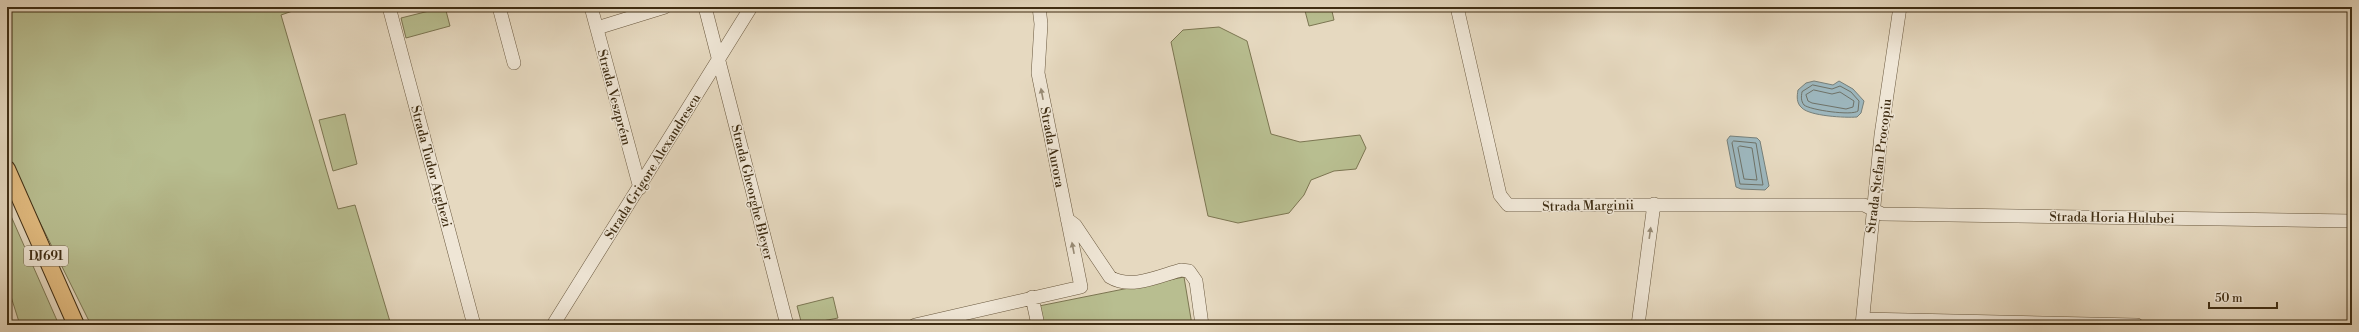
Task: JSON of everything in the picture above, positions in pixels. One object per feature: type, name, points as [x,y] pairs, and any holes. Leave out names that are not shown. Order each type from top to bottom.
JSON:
[{"type":"main road","name":"DJ691","points":[[7,170],[11,191],[76,325]]},
{"type":"street","name":"Strada Tudor Arghezi","points":[[389,7],[474,325]]},
{"type":"street","points":[[499,7],[514,63]]},
{"type":"street","name":"Strada Veszprém","points":[[591,7],[640,188]]},
{"type":"street","points":[[597,28],[665,7]]},
{"type":"street","name":"Strada Gheorghe Bleyer","points":[[705,7],[788,325]]},
{"type":"street","name":"Strada Grigore Alexandrescu","points":[[553,325],[640,188],[750,7]]},
{"type":"street","name":"Strada Aurora","points":[[1032,297],[1081,287],[1038,73],[1041,24],[1039,7]]},
{"type":"street","name":"Strada Marginii","points":[[1457,7],[1500,195],[1504,201],[1515,206],[1654,204],[1864,205],[1872,210]]},
{"type":"street","name":"Strada Ștefan Procopiu","points":[[1863,322],[1872,210],[1900,7]]},
{"type":"street","points":[[1638,325],[1645,261],[1654,204]]},
{"type":"street","name":"Strada Horia Hulubei","points":[[1872,210],[1882,214],[2352,221]]},
{"type":"street","points":[[1068,219],[1075,225],[1108,273],[1115,280],[1129,283],[1181,270],[1189,272],[1196,281],[1202,325]]},
{"type":"street","points":[[914,325],[1032,297],[1038,325]]},
{"type":"street","points":[[1863,322],[2137,325]]},
{"type":"green space","points":[[7,7],[304,7],[281,15],[338,209],[355,205],[391,325],[91,325],[7,156]]},
{"type":"green space","points":[[445,7],[450,26],[406,38],[401,18]]},
{"type":"green space","points":[[1304,7],[1331,7],[1334,20],[1309,26]]},
{"type":"green space","points":[[1219,27],[1247,41],[1271,134],[1300,142],[1360,135],[1366,148],[1356,169],[1334,171],[1311,180],[1304,195],[1289,213],[1238,223],[1208,216],[1171,42],[1183,30]]},
{"type":"green space","points":[[345,114],[357,164],[333,171],[319,120]]},
{"type":"green space","points":[[7,207],[59,325],[20,325],[7,284]]},
{"type":"green space","points":[[1184,277],[1192,325],[1043,325],[1039,306]]},
{"type":"green space","points":[[833,297],[838,318],[802,325],[797,306]]},
{"type":"water","points":[[1814,81],[1833,85],[1839,81],[1853,89],[1864,101],[1861,113],[1857,117],[1836,117],[1806,111],[1798,102],[1798,90],[1806,83]]},
{"type":"water","points":[[1730,136],[1757,138],[1760,141],[1769,186],[1765,190],[1741,189],[1736,187],[1727,140]]}]
